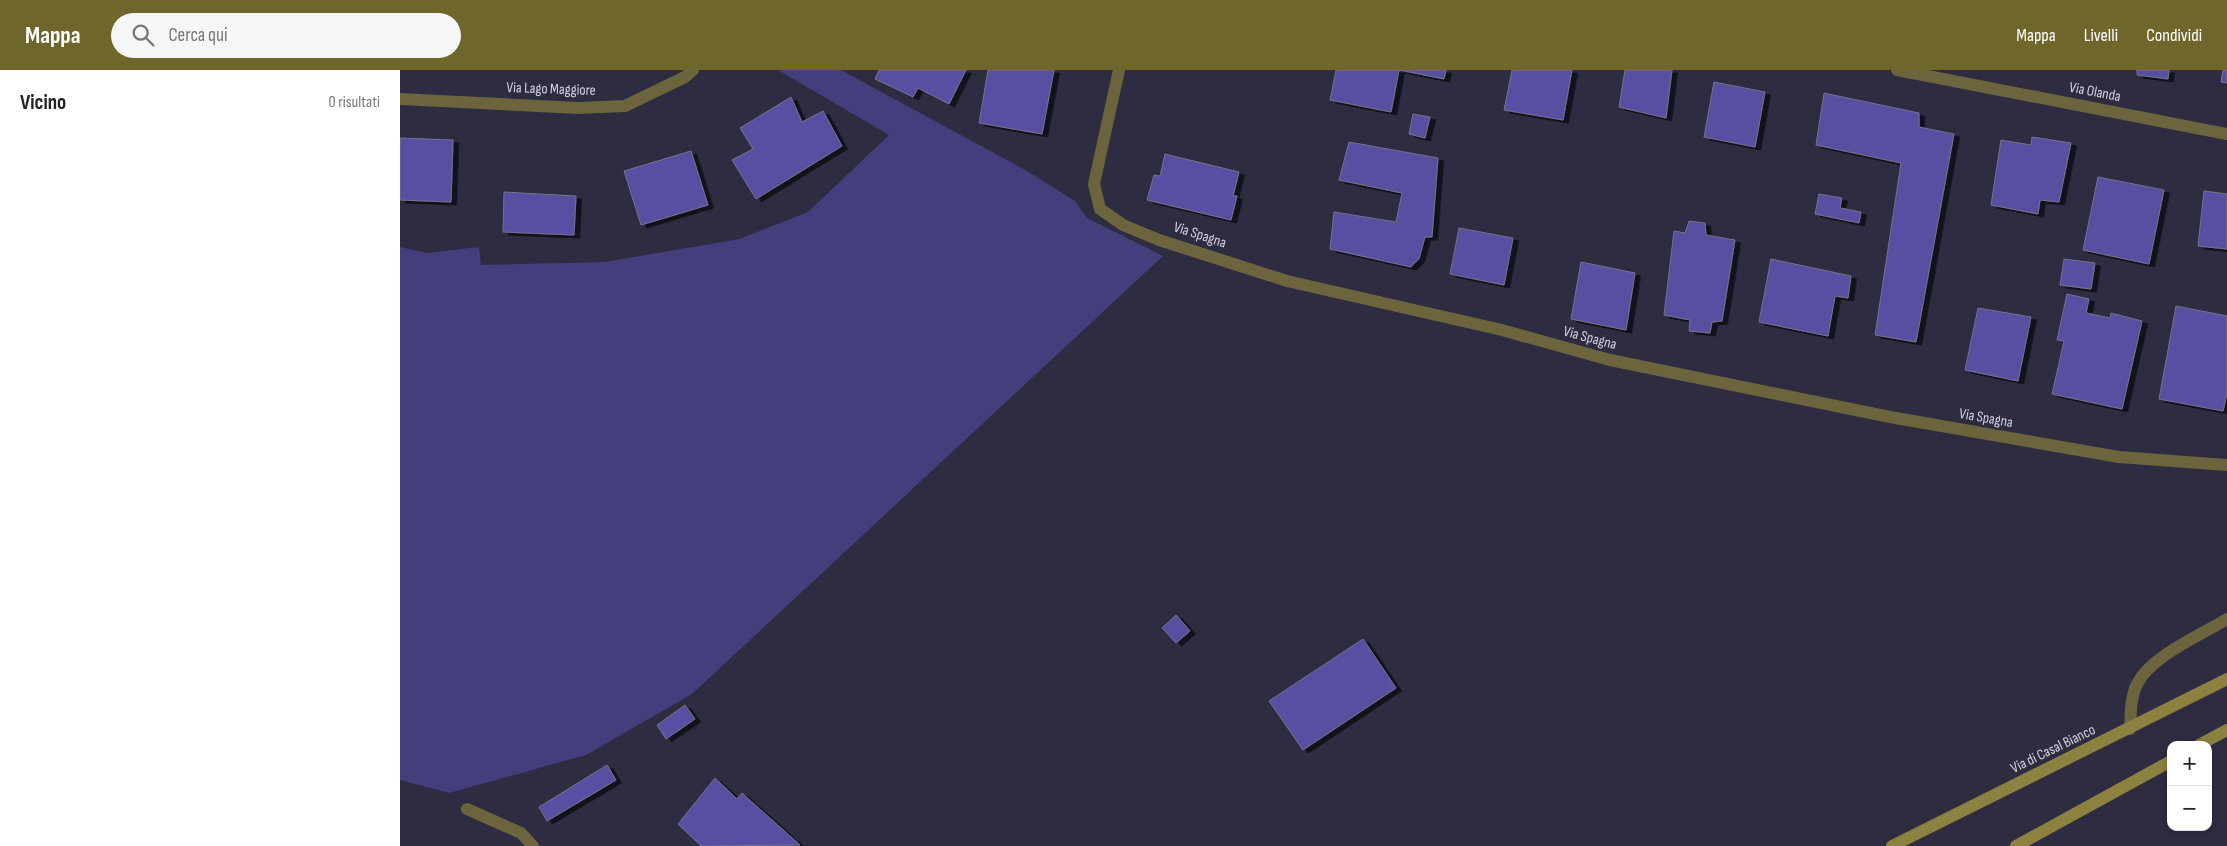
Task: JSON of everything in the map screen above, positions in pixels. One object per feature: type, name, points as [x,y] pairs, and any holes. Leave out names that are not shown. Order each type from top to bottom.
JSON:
[{"type":"main road","name":"Via di Casal Bianco","points":[[1892,846],[2227,679]]},
{"type":"main road","points":[[2206,741],[2227,730]]},
{"type":"main road","points":[[2016,846],[2167,762]]},
{"type":"street","name":"Via Lago Maggiore","points":[[400,98],[578,108],[625,106],[685,77],[693,70]]},
{"type":"street","name":"Via Spagna","points":[[1119,70],[1094,184],[1100,209],[1123,225],[1159,240],[1287,281],[1502,330],[1610,360],[1890,417],[2119,458],[2227,465]]},
{"type":"street","name":"Via Olanda","points":[[1897,70],[2227,134]]},
{"type":"street","points":[[2130,729],[2133,695],[2141,677],[2167,654],[2227,619]]},
{"type":"street","points":[[467,809],[521,833],[533,846]]},
{"type":"shaded area","points":[[778,70],[841,70],[1027,171],[1075,201],[1087,218],[1163,256],[692,694],[586,755],[449,793],[400,780],[400,247],[427,253],[479,247],[481,265],[605,262],[739,239],[808,212],[889,135]]},
{"type":"building","points":[[879,70],[966,70],[949,104],[918,88],[913,97],[875,79]]},
{"type":"building","points":[[988,70],[1054,70],[1042,134],[979,123]]},
{"type":"building","points":[[1336,70],[1399,70],[1391,112],[1330,100]]},
{"type":"building","points":[[1399,70],[1446,70],[1444,79]]},
{"type":"building","points":[[1512,70],[1572,70],[1563,120],[1504,110]]},
{"type":"building","points":[[1625,70],[1672,70],[1666,118],[1619,107]]},
{"type":"building","points":[[2137,70],[2169,70],[2168,79],[2137,75]]},
{"type":"building","points":[[2223,70],[2227,70],[2227,83],[2221,82]]},
{"type":"building","points":[[1714,82],[1765,92],[1755,147],[1704,137]]},
{"type":"building","points":[[1824,93],[1919,113],[1919,127],[1954,134],[1916,342],[1875,335],[1901,163],[1816,145]]},
{"type":"building","points":[[791,97],[802,122],[823,111],[842,146],[756,199],[732,160],[753,149],[740,128]]},
{"type":"building","points":[[1413,114],[1430,117],[1425,138],[1409,134]]},
{"type":"building","points":[[2032,137],[2071,143],[2059,202],[2040,200],[2038,214],[1991,205],[2001,140],[2031,145]]},
{"type":"building","points":[[400,138],[453,140],[451,202],[400,200]]},
{"type":"building","points":[[1349,142],[1438,158],[1432,237],[1425,237],[1419,259],[1411,267],[1330,249],[1334,212],[1396,222],[1402,193],[1339,180]]},
{"type":"building","points":[[691,151],[708,205],[641,225],[624,171]]},
{"type":"building","points":[[1165,154],[1239,172],[1233,196],[1237,196],[1231,220],[1147,200],[1154,175],[1160,176]]},
{"type":"building","points":[[2098,177],[2164,190],[2149,264],[2083,250]]},
{"type":"building","points":[[2204,191],[2227,194],[2227,249],[2198,246]]},
{"type":"building","points":[[504,192],[576,196],[574,235],[503,232]]},
{"type":"building","points":[[1819,194],[1842,198],[1840,208],[1861,212],[1859,223],[1815,214]]},
{"type":"building","points":[[1689,221],[1705,223],[1706,235],[1735,240],[1722,321],[1712,322],[1710,333],[1689,331],[1690,320],[1664,315],[1674,231],[1685,233]]},
{"type":"building","points":[[1459,228],[1513,238],[1504,285],[1450,274]]},
{"type":"building","points":[[1771,259],[1851,276],[1848,298],[1835,296],[1828,336],[1759,322]]},
{"type":"building","points":[[2064,259],[2095,263],[2091,289],[2060,285]]},
{"type":"building","points":[[1581,262],[1635,273],[1626,330],[1571,319]]},
{"type":"building","points":[[2067,294],[2089,299],[2086,313],[2110,318],[2111,313],[2142,321],[2122,409],[2052,394],[2064,341],[2057,340]]},
{"type":"building","points":[[2176,306],[2227,316],[2227,393],[2223,411],[2159,399]]},
{"type":"building","points":[[1978,308],[2031,317],[2018,381],[1965,370]]},
{"type":"building","points":[[1176,615],[1190,631],[1176,643],[1162,628]]},
{"type":"building","points":[[1363,639],[1396,688],[1303,750],[1269,701]]},
{"type":"building","points":[[685,705],[695,719],[666,739],[657,725]]},
{"type":"building","points":[[607,765],[616,780],[547,821],[539,807]]},
{"type":"building","points":[[715,778],[737,799],[742,793],[800,845],[701,846],[678,824]]}]
